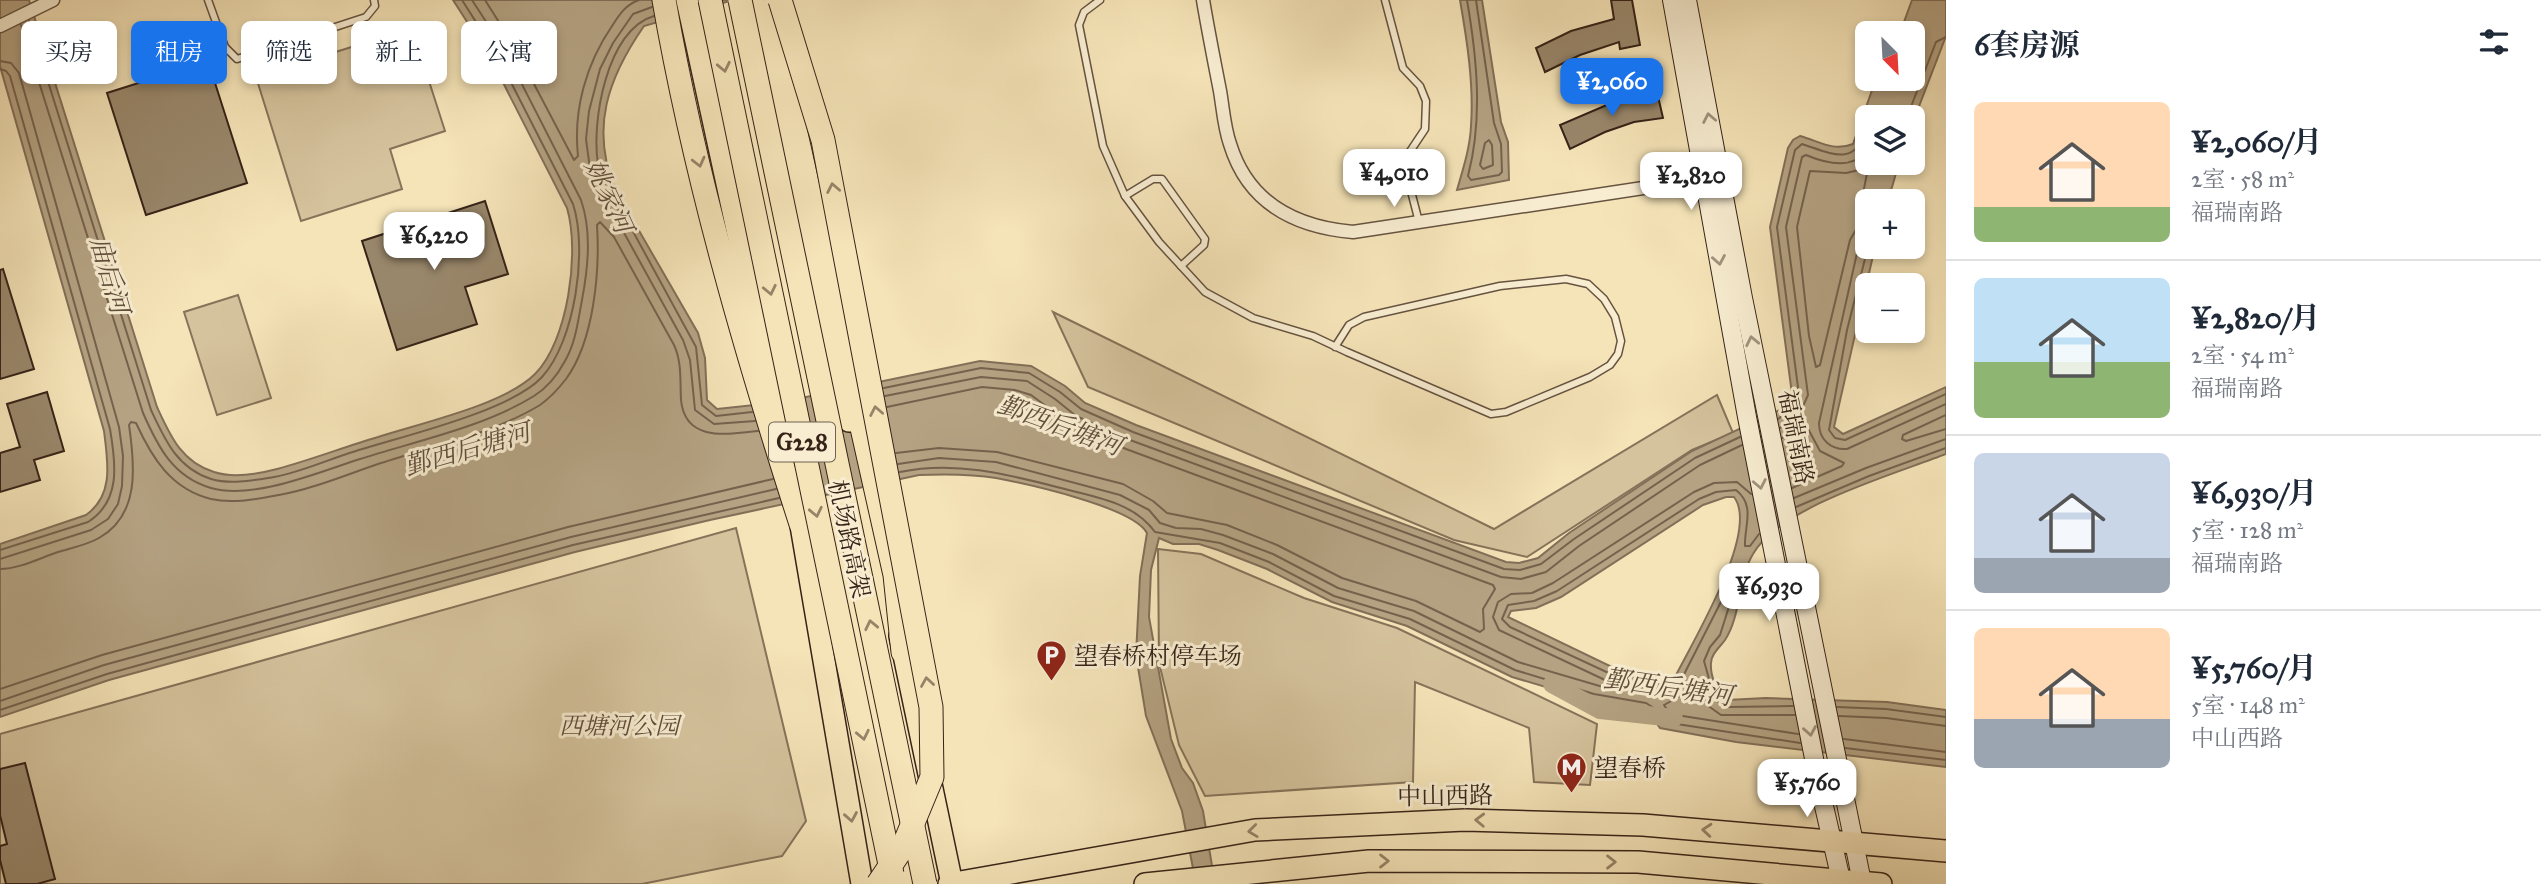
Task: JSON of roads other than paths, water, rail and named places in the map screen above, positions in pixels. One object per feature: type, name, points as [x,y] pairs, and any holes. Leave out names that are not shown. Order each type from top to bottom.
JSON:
[{"type":"highway","points":[[664,0],[677,74],[750,364],[802,528]]},
{"type":"highway","name":"机场路高架","points":[[710,0],[894,884]]},
{"type":"highway","name":"机场路高架","points":[[740,0],[925,884]]},
{"type":"highway","points":[[778,0],[780,62],[895,575],[903,652]]},
{"type":"highway","points":[[778,0],[823,139],[931,707],[932,777],[903,847],[878,884]]},
{"type":"main road","points":[[687,0],[802,528],[862,884]]},
{"type":"main road","points":[[755,10],[788,165],[903,652],[951,884]]},
{"type":"main road","name":"中山西路","points":[[951,884],[1255,830],[1465,820],[1643,825],[1946,852]]},
{"type":"main road","points":[[1145,884],[1368,861],[1638,862],[1857,883]]},
{"type":"street","points":[[0,26],[53,0]]},
{"type":"street","points":[[1203,0],[1230,145],[1251,185],[1273,208],[1299,222],[1323,230],[1353,232],[1713,178]]},
{"type":"street","name":"福瑞南路","points":[[1672,0],[1766,408],[1854,844],[1857,883]]},
{"type":"street","name":"福瑞南路","points":[[1687,0],[1747,417],[1831,841]]},
{"type":"street","points":[[1831,841],[1857,883]]},
{"type":"lane","points":[[208,0],[225,47],[237,59],[366,17],[375,6],[374,0]]},
{"type":"lane","points":[[1100,0],[1084,12],[1079,25],[1103,146],[1125,196],[1158,242],[1205,292],[1253,318],[1313,336],[1335,347],[1491,415],[1506,412],[1590,377],[1610,365],[1618,354],[1621,341],[1615,317],[1604,299],[1588,285],[1566,279],[1500,286],[1364,317],[1349,325],[1335,347]]},
{"type":"lane","points":[[1385,0],[1403,68],[1420,86],[1426,101],[1425,129],[1408,156],[1405,169],[1419,222]]},
{"type":"lane","points":[[1125,196],[1153,179],[1162,179],[1205,239],[1204,246],[1181,266]]},
{"type":"water","points":[[0,0],[29,0],[36,21],[21,21],[21,84],[55,84],[157,407],[172,437],[185,454],[193,462],[221,474],[270,471],[483,404],[521,385],[535,374],[556,340],[568,295],[571,226],[567,208],[504,84],[557,84],[557,21],[467,21],[453,0],[733,0],[644,26],[631,45],[612,84],[604,124],[604,145],[615,189],[698,333],[705,358],[707,400],[717,409],[782,402],[980,361],[1031,366],[1065,386],[1085,403],[1136,425],[1506,562],[1519,563],[1538,558],[1569,533],[1692,451],[1782,409],[1792,394],[1770,227],[1788,148],[1793,140],[1800,136],[1839,147],[1853,144],[1855,138],[1855,175],[1896,175],[1891,189],[1855,189],[1855,259],[1872,259],[1869,273],[1855,273],[1855,335],[1834,427],[1843,434],[1946,387],[1946,454],[1840,494],[1787,521],[1767,537],[1748,564],[1734,620],[1725,640],[1712,657],[1711,668],[1717,689],[1727,700],[1766,698],[1887,702],[1946,710],[1946,767],[1736,742],[1660,728],[1649,712],[1593,701],[1512,677],[1407,626],[1332,602],[1267,569],[1199,544],[1173,544],[1159,538],[1151,570],[1149,617],[1171,739],[1182,768],[1193,783],[1203,811],[1215,884],[1196,884],[1182,811],[1146,716],[1136,655],[1140,576],[1147,533],[1138,523],[1122,514],[1078,498],[996,478],[958,475],[919,475],[575,552],[109,680],[0,717],[0,544],[86,515],[95,507],[105,488],[107,477],[104,431],[0,66]],"holes":[[[1734,497],[1740,514],[1731,562],[1671,685],[1645,683],[1508,617],[1511,611],[1536,608],[1561,597],[1703,505]]]},
{"type":"water","points":[[1460,0],[1482,0],[1501,122],[1508,142],[1509,180],[1457,190],[1469,142],[1472,110],[1469,63]]},
{"type":"water","points":[[1912,0],[1946,0],[1946,36],[1925,91],[1925,21],[1904,21]]},
{"type":"water","points":[[1872,91],[1925,91],[1920,105],[1867,105]]},
{"type":"waterway","name":"鄞西后塘河","points":[[1552,684],[1600,710],[1674,718]]},
{"type":"place","name":"望春桥村停车场","points":[[1051,683]]},
{"type":"place","name":"望春桥","points":[[1571,795]]},
{"type":"water label","name":"姚家河","points":[[609,196]]},
{"type":"water label","name":"庙后河","points":[[110,275]]},
{"type":"park label","name":"西塘河公园","points":[[619,726]]}]
